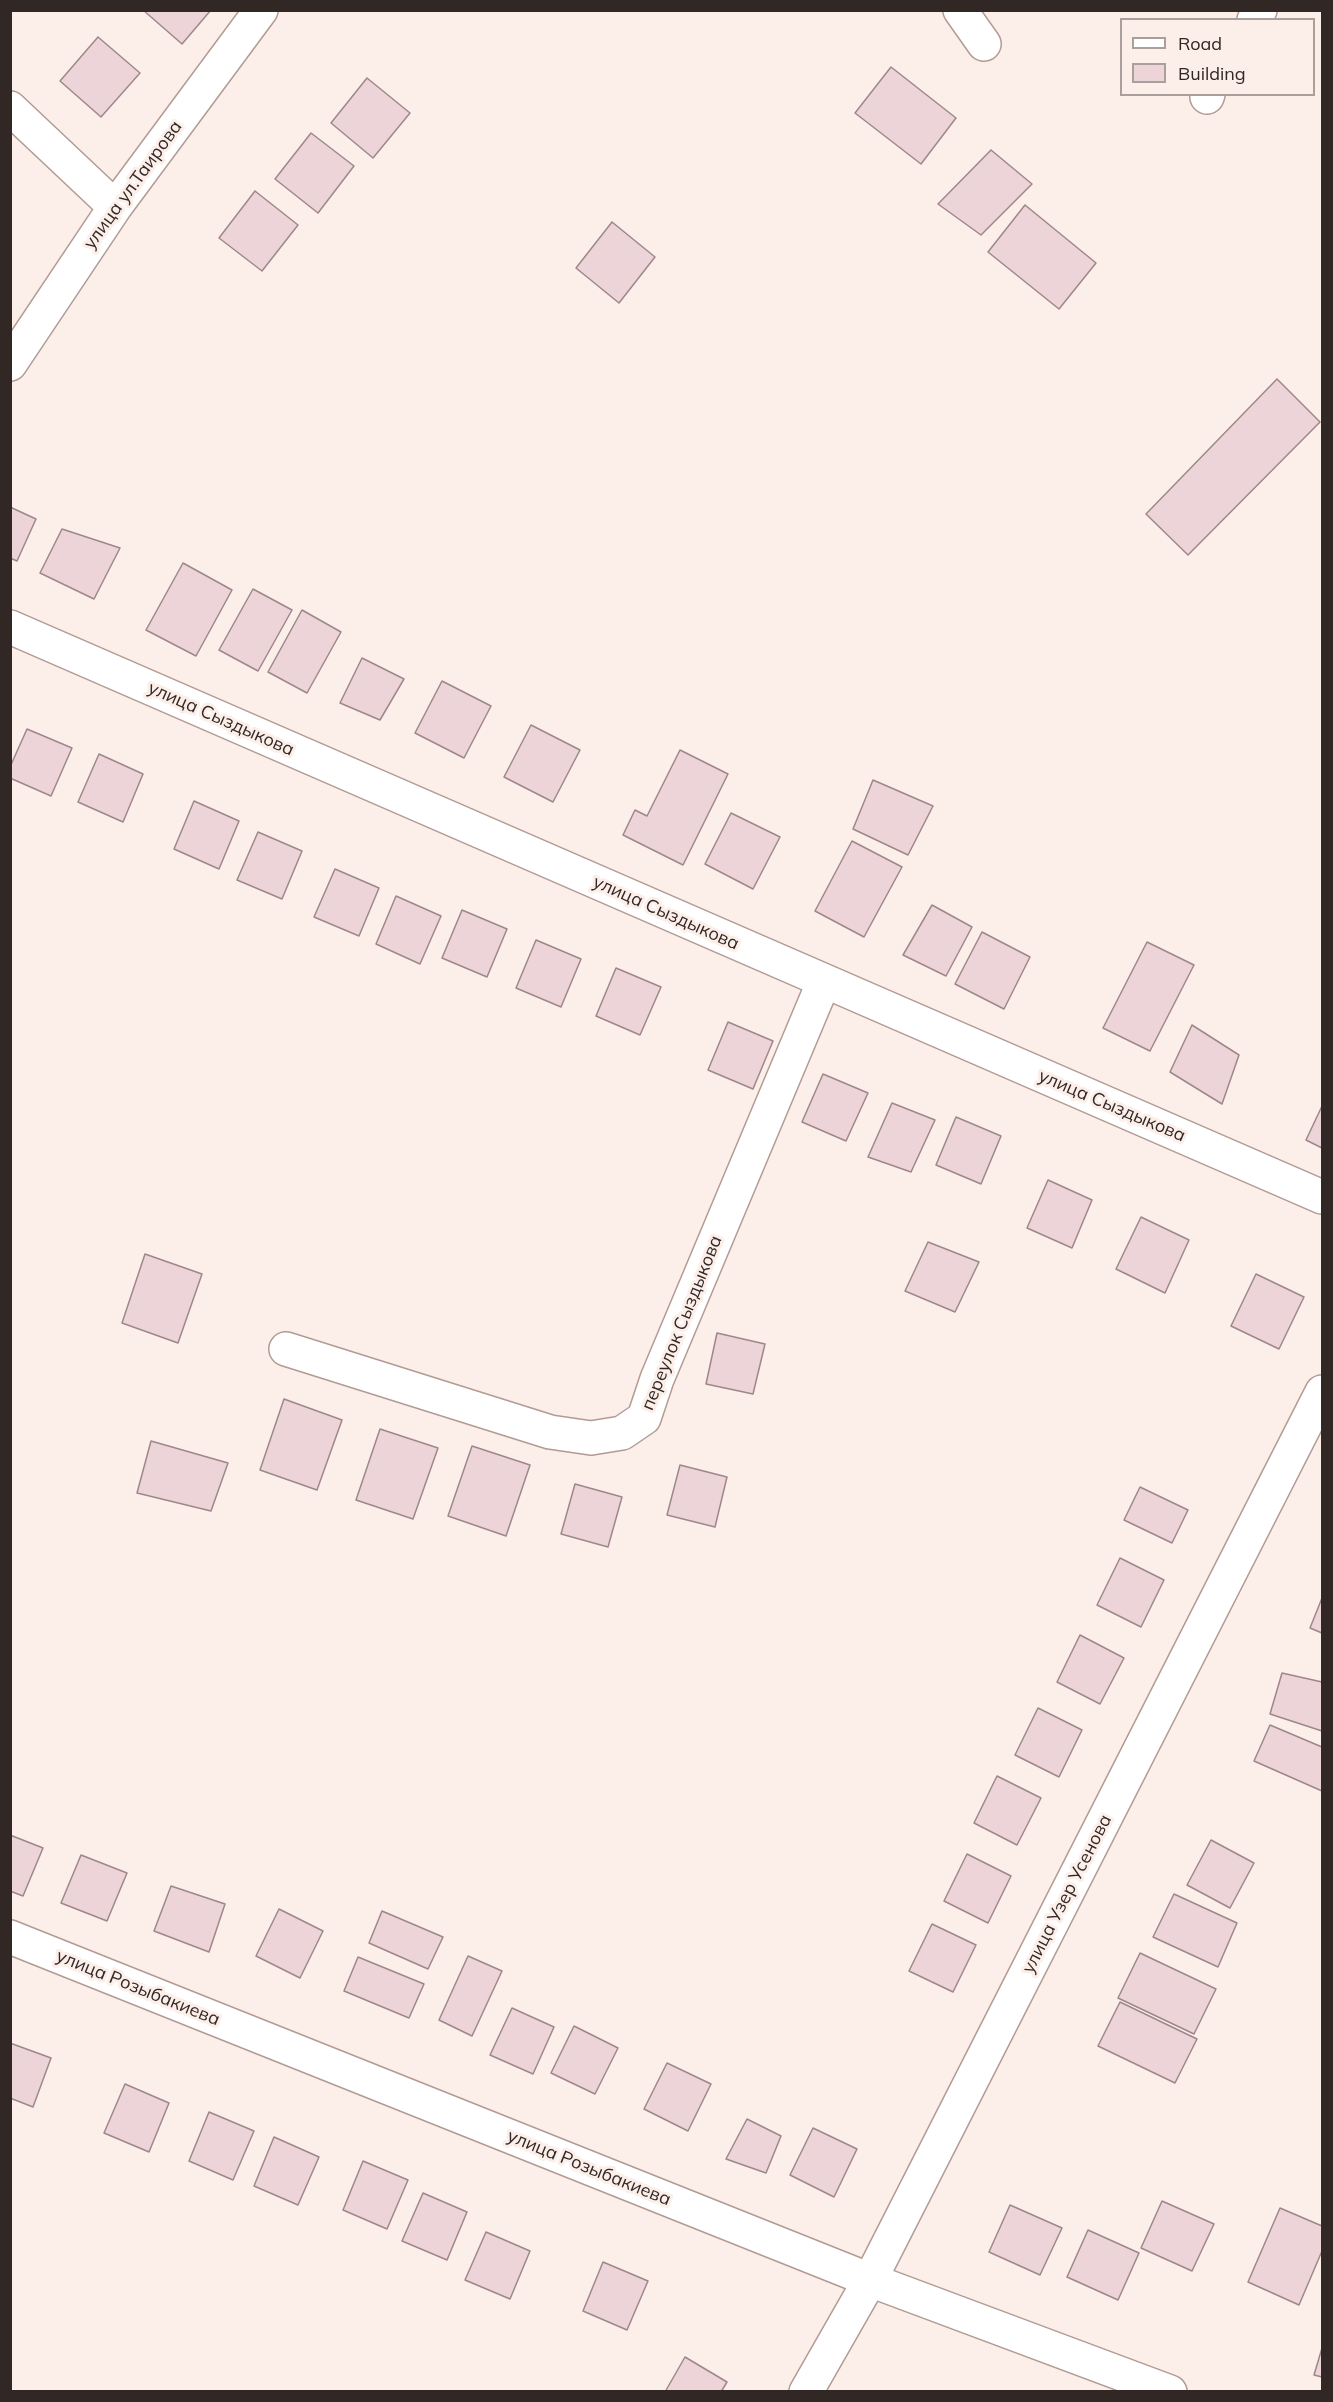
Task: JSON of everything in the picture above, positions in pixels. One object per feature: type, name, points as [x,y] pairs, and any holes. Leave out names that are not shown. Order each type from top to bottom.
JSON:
[{"type":"street","name":"улица ул.Таирова","points":[[10,364],[115,207],[261,10]]},
{"type":"street","points":[[960,10],[984,44]]},
{"type":"street","points":[[10,108],[115,207]]},
{"type":"street","name":"улица Сыздыкова","points":[[10,627],[1323,1197]]},
{"type":"street","name":"переулок Сыздыкова","points":[[286,1349],[550,1432],[591,1438],[621,1433],[644,1418],[657,1378],[824,981]]},
{"type":"street","name":"улица Узер Усенова","points":[[806,2391],[870,2280],[1323,1392]]},
{"type":"street","name":"улица Розыбакиева","points":[[10,1937],[870,2280],[1170,2391]]},
{"type":"building","points":[[143,10],[211,10],[182,44]]},
{"type":"building","points":[[98,37],[140,73],[101,117],[60,81]]},
{"type":"building","points":[[891,67],[956,118],[921,164],[855,113]]},
{"type":"building","points":[[367,78],[410,113],[373,158],[331,123]]},
{"type":"building","points":[[311,133],[354,166],[318,213],[275,179]]},
{"type":"building","points":[[991,150],[1032,184],[981,235],[938,204]]},
{"type":"building","points":[[255,191],[298,225],[262,271],[219,238]]},
{"type":"building","points":[[1025,205],[1096,263],[1059,309],[988,252]]},
{"type":"building","points":[[612,222],[655,257],[619,303],[576,268]]},
{"type":"building","points":[[1277,379],[1320,422],[1188,555],[1146,514]]},
{"type":"building","points":[[10,507],[36,519],[17,561],[10,558]]},
{"type":"building","points":[[62,529],[120,548],[94,599],[40,573]]},
{"type":"building","points":[[183,563],[232,590],[196,656],[146,630]]},
{"type":"building","points":[[253,589],[292,610],[258,671],[219,650]]},
{"type":"building","points":[[302,610],[341,632],[307,693],[268,672]]},
{"type":"building","points":[[362,658],[404,679],[380,720],[340,703]]},
{"type":"building","points":[[442,681],[491,706],[464,758],[415,733]]},
{"type":"building","points":[[531,725],[580,750],[553,802],[504,777]]},
{"type":"building","points":[[27,729],[72,748],[51,796],[10,778],[10,767]]},
{"type":"building","points":[[680,750],[728,774],[683,865],[623,835],[635,810],[647,816]]},
{"type":"building","points":[[99,754],[143,774],[123,822],[78,802]]},
{"type":"building","points":[[873,780],[933,806],[908,855],[853,829]]},
{"type":"building","points":[[194,801],[239,821],[219,869],[174,849]]},
{"type":"building","points":[[731,813],[780,837],[753,889],[705,864]]},
{"type":"building","points":[[258,832],[302,851],[282,899],[237,880]]},
{"type":"building","points":[[852,841],[902,867],[864,937],[815,911]]},
{"type":"building","points":[[335,869],[379,888],[359,936],[314,917]]},
{"type":"building","points":[[396,896],[441,916],[420,964],[376,944]]},
{"type":"building","points":[[932,905],[972,927],[946,976],[903,955]]},
{"type":"building","points":[[462,910],[507,929],[487,977],[442,958]]},
{"type":"building","points":[[982,932],[1030,957],[1004,1009],[955,984]]},
{"type":"building","points":[[536,940],[581,959],[561,1007],[516,988]]},
{"type":"building","points":[[1147,942],[1194,965],[1150,1051],[1103,1028]]},
{"type":"building","points":[[616,968],[661,987],[640,1035],[596,1016]]},
{"type":"building","points":[[728,1022],[773,1041],[753,1089],[708,1070]]},
{"type":"building","points":[[1192,1025],[1239,1055],[1222,1104],[1170,1072]]},
{"type":"building","points":[[823,1074],[868,1093],[846,1141],[802,1122]]},
{"type":"building","points":[[892,1103],[935,1120],[911,1172],[868,1157]]},
{"type":"building","points":[[1322,1106],[1322,1148],[1306,1140]]},
{"type":"building","points":[[956,1117],[1001,1136],[981,1184],[936,1165]]},
{"type":"building","points":[[1048,1180],[1092,1200],[1072,1248],[1027,1228]]},
{"type":"building","points":[[1141,1217],[1189,1240],[1165,1293],[1116,1269]]},
{"type":"building","points":[[928,1242],[979,1262],[955,1312],[905,1291]]},
{"type":"building","points":[[145,1254],[202,1274],[178,1343],[122,1323]]},
{"type":"building","points":[[1256,1274],[1304,1297],[1279,1349],[1231,1326]]},
{"type":"building","points":[[717,1333],[765,1344],[753,1394],[706,1384]]},
{"type":"building","points":[[284,1399],[342,1420],[317,1490],[260,1470]]},
{"type":"building","points":[[380,1429],[438,1448],[413,1519],[356,1500]]},
{"type":"building","points":[[151,1441],[228,1463],[211,1511],[137,1493]]},
{"type":"building","points":[[472,1446],[530,1465],[506,1536],[448,1516]]},
{"type":"building","points":[[680,1465],[727,1477],[715,1527],[667,1515]]},
{"type":"building","points":[[575,1484],[622,1497],[608,1547],[561,1534]]},
{"type":"building","points":[[1140,1487],[1188,1510],[1172,1543],[1124,1520]]},
{"type":"building","points":[[1120,1558],[1164,1580],[1141,1627],[1097,1605]]},
{"type":"building","points":[[1322,1598],[1322,1633],[1310,1628]]},
{"type":"building","points":[[1080,1635],[1124,1658],[1100,1704],[1057,1682]]},
{"type":"building","points":[[1282,1673],[1322,1682],[1322,1731],[1270,1714]]},
{"type":"building","points":[[1038,1708],[1082,1730],[1059,1777],[1015,1755]]},
{"type":"building","points":[[1270,1725],[1322,1747],[1322,1791],[1254,1761]]},
{"type":"building","points":[[997,1776],[1041,1798],[1017,1845],[974,1823]]},
{"type":"building","points":[[10,1835],[43,1848],[23,1896],[10,1891]]},
{"type":"building","points":[[1211,1840],[1254,1863],[1230,1908],[1187,1885]]},
{"type":"building","points":[[967,1854],[1011,1876],[988,1923],[944,1901]]},
{"type":"building","points":[[81,1855],[127,1873],[107,1921],[61,1903]]},
{"type":"building","points":[[171,1886],[225,1904],[209,1952],[154,1931]]},
{"type":"building","points":[[1174,1894],[1237,1923],[1218,1967],[1153,1937]]},
{"type":"building","points":[[279,1909],[323,1931],[300,1978],[256,1956]]},
{"type":"building","points":[[382,1911],[443,1937],[428,1969],[369,1943]]},
{"type":"building","points":[[932,1924],[976,1945],[953,1992],[909,1971]]},
{"type":"building","points":[[1140,1953],[1216,1989],[1194,2034],[1118,1998]]},
{"type":"building","points":[[468,1956],[502,1971],[472,2036],[439,2020]]},
{"type":"building","points":[[358,1957],[424,1984],[409,2018],[344,1991]]},
{"type":"building","points":[[1120,2002],[1197,2039],[1175,2083],[1098,2046]]},
{"type":"building","points":[[512,2008],[554,2027],[533,2074],[490,2055]]},
{"type":"building","points":[[574,2026],[618,2048],[595,2094],[551,2073]]},
{"type":"building","points":[[10,2043],[51,2058],[33,2107],[10,2098]]},
{"type":"building","points":[[667,2063],[711,2084],[688,2131],[644,2109]]},
{"type":"building","points":[[125,2084],[169,2103],[149,2152],[104,2133]]},
{"type":"building","points":[[209,2112],[254,2131],[233,2180],[189,2161]]},
{"type":"building","points":[[747,2119],[781,2136],[766,2173],[726,2159]]},
{"type":"building","points":[[813,2128],[857,2149],[834,2197],[790,2175]]},
{"type":"building","points":[[274,2137],[319,2157],[298,2205],[254,2186]]},
{"type":"building","points":[[363,2161],[408,2180],[387,2229],[343,2210]]},
{"type":"building","points":[[423,2193],[467,2212],[447,2260],[402,2241]]},
{"type":"building","points":[[1162,2201],[1214,2224],[1192,2271],[1141,2248]]},
{"type":"building","points":[[1010,2205],[1062,2228],[1040,2275],[989,2252]]},
{"type":"building","points":[[1280,2208],[1322,2226],[1322,2251],[1299,2305],[1248,2282]]},
{"type":"building","points":[[1088,2230],[1139,2253],[1118,2300],[1067,2277]]},
{"type":"building","points":[[486,2232],[530,2251],[510,2299],[465,2280]]},
{"type":"building","points":[[603,2262],[648,2281],[627,2330],[583,2311]]},
{"type":"building","points":[[1322,2348],[1322,2377],[1314,2375]]},
{"type":"building","points":[[685,2357],[727,2382],[721,2392],[665,2392]]}]
